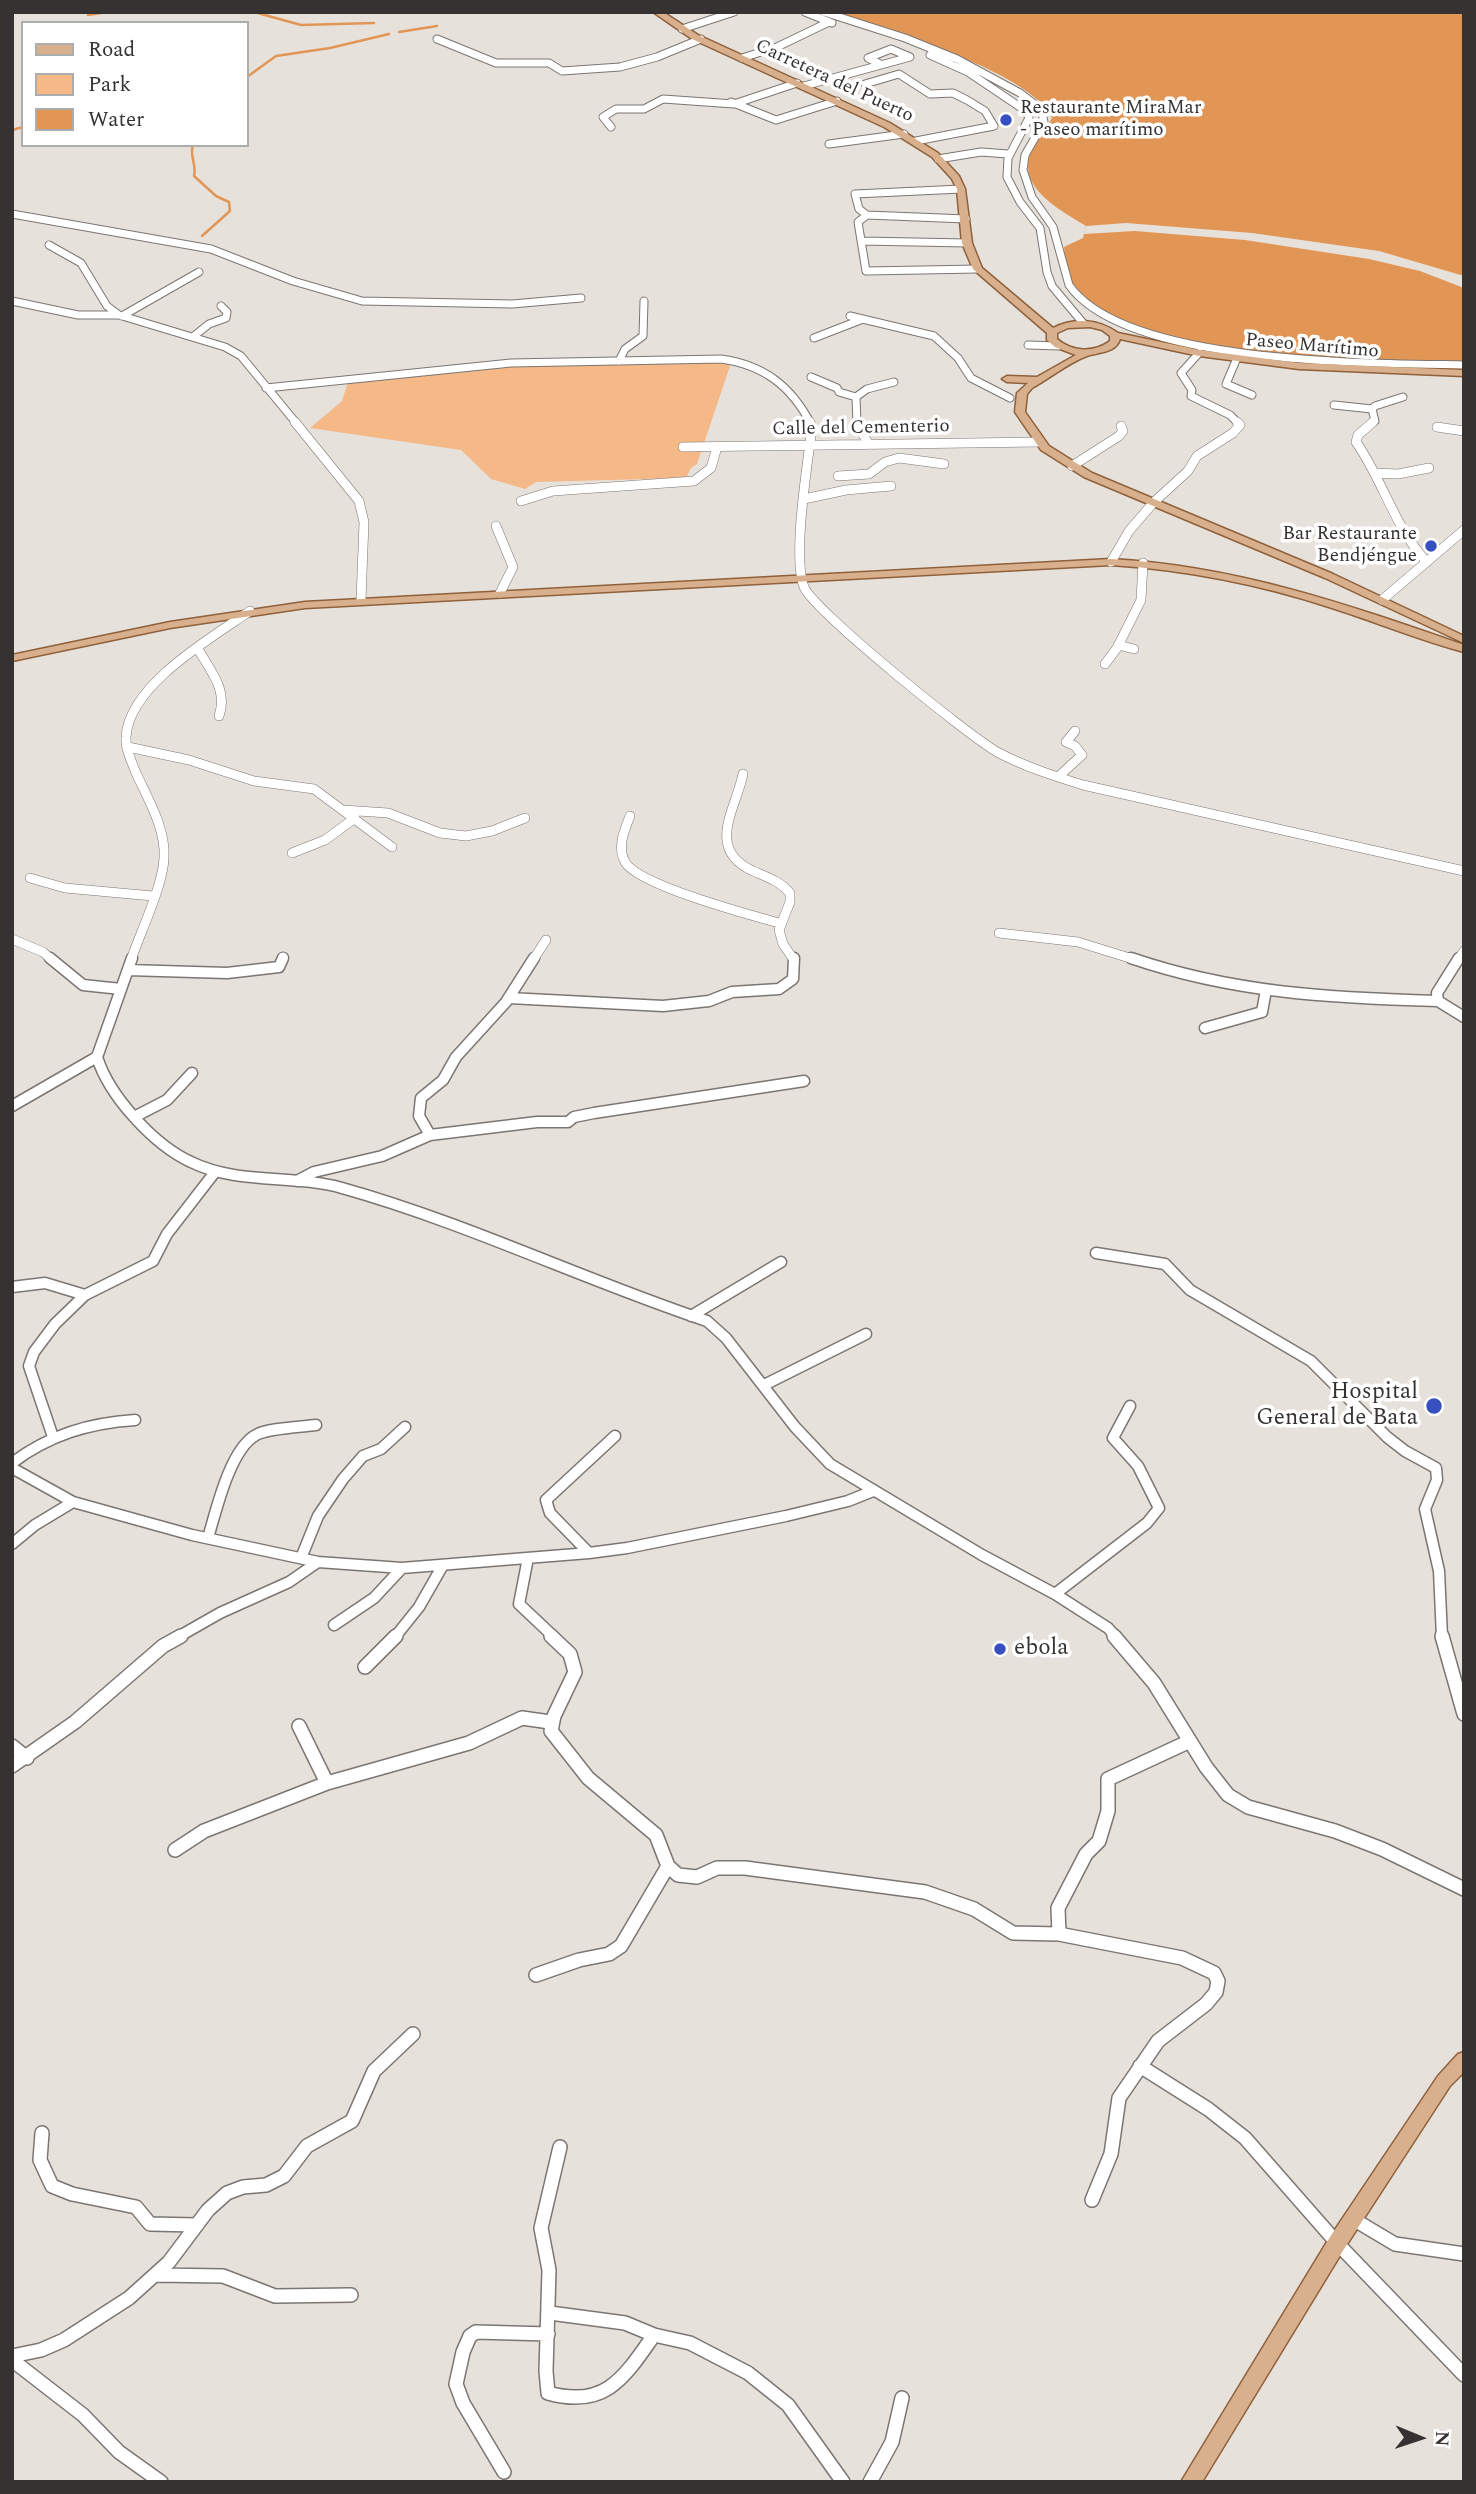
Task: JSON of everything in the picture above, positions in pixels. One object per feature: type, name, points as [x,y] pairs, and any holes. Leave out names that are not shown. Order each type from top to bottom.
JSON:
[{"type":"main road","name":"Carretera del Puerto","points":[[657,12],[701,39],[904,134],[939,159],[957,178],[961,189],[967,243],[978,269],[1029,312],[1060,347]]},
{"type":"main road","name":"Carretera del Puerto","points":[[1029,312],[1066,325]]},
{"type":"main road","points":[[1051,334],[1066,325],[1083,323],[1105,328],[1114,340],[1040,379],[1024,390],[1019,402],[1020,412],[1040,442],[1072,466],[1382,600],[1464,640]]},
{"type":"main road","name":"Paseo Marítimo","points":[[1114,340],[1299,366],[1464,373]]},
{"type":"main road","points":[[1060,347],[1087,352]]},
{"type":"main road","points":[[1060,347],[1066,360],[1061,368]]},
{"type":"main road","points":[[1007,379],[1021,382],[1040,379]]},
{"type":"main road","points":[[12,658],[250,611],[361,600],[1111,562],[1143,563],[1272,588],[1464,649]]},
{"type":"main road","points":[[1381,621],[1399,609]]},
{"type":"main road","points":[[1191,2482],[1336,2243],[1444,2081],[1464,2059]]},
{"type":"street","points":[[682,29],[734,12]]},
{"type":"street","points":[[805,12],[905,45],[952,65],[1023,108],[1029,118],[1008,154],[1006,171],[1014,192],[1040,227],[1050,282],[1083,323]]},
{"type":"street","points":[[824,12],[949,55],[1021,93],[1042,111],[1045,119],[1023,161],[1024,176],[1032,197],[1053,226],[1067,283],[1086,304],[1135,328],[1190,343],[1233,350],[1337,361],[1464,365]]},
{"type":"street","points":[[742,58],[778,47],[829,22]]},
{"type":"street","points":[[437,39],[495,62],[549,63],[562,71],[620,67],[657,57],[701,39]]},
{"type":"street","points":[[611,127],[603,117],[616,109],[644,109],[663,99],[729,102],[910,57],[891,49],[868,58],[880,64]]},
{"type":"street","points":[[863,69],[883,78]]},
{"type":"street","points":[[865,84],[899,74],[930,94],[955,94],[985,111],[994,126],[916,141]]},
{"type":"street","points":[[729,102],[776,120],[837,101]]},
{"type":"street","points":[[829,144],[904,134]]},
{"type":"street","points":[[939,159],[981,152],[1008,154]]},
{"type":"street","points":[[961,189],[855,194],[859,209],[867,215],[966,219]]},
{"type":"street","points":[[12,214],[211,249],[293,281],[362,301],[512,304],[581,298]]},
{"type":"street","points":[[867,215],[858,222],[866,271],[978,269]]},
{"type":"street","points":[[861,240],[967,243]]},
{"type":"street","points":[[49,244],[81,263],[107,306],[121,316]]},
{"type":"street","points":[[121,316],[199,272]]},
{"type":"street","points":[[12,301],[78,315],[121,316],[233,349],[359,501],[364,522],[361,600]]},
{"type":"street","points":[[620,361],[625,349],[643,336],[644,301]]},
{"type":"street","points":[[194,336],[209,324],[226,318],[227,312],[221,306]]},
{"type":"street","points":[[850,316],[934,336],[958,358],[971,378],[1010,398]]},
{"type":"street","points":[[814,338],[863,319]]},
{"type":"street","points":[[1051,334],[1028,345],[1060,347]]},
{"type":"street","points":[[1111,562],[1129,531],[1154,502],[1188,471],[1201,452],[1233,433],[1240,425],[1230,415],[1191,396],[1192,390],[1181,373],[1199,353]]},
{"type":"street","points":[[1237,358],[1226,384],[1252,395]]},
{"type":"street","points":[[266,388],[511,363],[721,359],[741,362],[774,378],[799,401],[812,427],[804,499],[804,588],[827,614],[972,737],[992,750],[1058,777],[1118,794],[1464,871]]},
{"type":"street","points":[[811,377],[837,388],[839,392],[856,397]]},
{"type":"street","points":[[856,397],[867,389],[894,382]]},
{"type":"street","points":[[856,397],[856,422],[869,445]]},
{"type":"street","points":[[1334,405],[1372,409],[1382,401],[1403,397]]},
{"type":"street","points":[[1372,409],[1375,421],[1358,435],[1356,442],[1368,458],[1411,545],[1427,562]]},
{"type":"street","points":[[1072,466],[1119,436],[1123,432],[1121,426]]},
{"type":"street","points":[[1437,427],[1464,431]]},
{"type":"street","name":"Calle del Cementerio","points":[[683,447],[1040,442]]},
{"type":"street","points":[[906,444],[908,458]]},
{"type":"street","points":[[521,501],[553,491],[694,481],[706,476],[717,447]]},
{"type":"street","points":[[838,476],[869,474],[885,462],[908,458],[944,464]]},
{"type":"street","points":[[1375,473],[1398,474],[1429,468]]},
{"type":"street","points":[[804,499],[846,490],[891,486]]},
{"type":"street","points":[[496,526],[513,566],[499,593]]},
{"type":"street","points":[[1382,600],[1464,531]]},
{"type":"street","points":[[1105,664],[1141,600],[1143,563]]},
{"type":"street","points":[[250,611],[156,682],[140,699],[128,726],[128,747],[161,832],[166,853],[97,1057],[102,1077],[136,1116],[174,1154],[215,1172],[339,1187],[707,1321],[717,1329],[764,1385],[820,1456],[873,1491],[1093,1617],[1125,1646],[1154,1683],[1206,1767],[1237,1802],[1335,1831],[1382,1849],[1464,1889]]},
{"type":"street","points":[[1118,645],[1134,649]]},
{"type":"street","points":[[198,649],[221,690],[224,702],[219,716]]},
{"type":"street","points":[[1058,777],[1082,755],[1075,746],[1066,742],[1075,731]]},
{"type":"street","points":[[128,747],[189,760],[254,781],[303,785],[314,789],[392,847]]},
{"type":"street","points":[[509,998],[663,1006],[709,1001],[732,992],[779,989],[793,979],[796,961],[780,937],[779,923],[792,901],[791,895],[786,888],[750,871],[729,849],[726,823],[743,774]]},
{"type":"street","points":[[343,810],[388,813],[440,833],[466,836],[492,831],[525,818]]},
{"type":"street","points":[[630,816],[619,839],[620,851],[625,866],[635,874],[724,908],[779,923]]},
{"type":"street","points":[[292,853],[310,849],[326,841],[355,818]]},
{"type":"street","points":[[30,878],[65,888],[153,896]]},
{"type":"street","points":[[999,933],[1103,948],[1171,973],[1266,990],[1336,998],[1438,1001],[1464,1017]]},
{"type":"street","points":[[12,939],[43,952],[83,985],[121,989]]},
{"type":"street","points":[[430,1135],[419,1116],[421,1098],[443,1080],[456,1057],[509,998],[547,940]]},
{"type":"street","points":[[1438,1001],[1439,988],[1464,951]]},
{"type":"street","points":[[128,970],[246,973],[272,970],[278,967],[283,957]]},
{"type":"street","points":[[1205,1028],[1262,1012],[1266,990]]},
{"type":"street","points":[[12,1107],[97,1057]]},
{"type":"street","points":[[136,1116],[167,1100],[192,1073]]},
{"type":"street","points":[[297,1181],[314,1172],[382,1156],[430,1135],[510,1125],[568,1122],[575,1117],[594,1113],[804,1082]]},
{"type":"street","points":[[53,1437],[29,1366],[34,1352],[55,1324],[85,1296],[153,1261],[167,1234],[215,1172]]},
{"type":"street","points":[[1096,1253],[1165,1264],[1190,1290],[1311,1361],[1387,1437],[1405,1451],[1436,1468],[1437,1480],[1425,1509],[1426,1521],[1439,1571],[1443,1612],[1442,1642],[1464,1714]]},
{"type":"street","points":[[691,1316],[781,1262]]},
{"type":"street","points":[[12,1287],[45,1283],[85,1296]]},
{"type":"street","points":[[764,1385],[866,1334]]},
{"type":"street","points":[[1055,1594],[1147,1523],[1159,1508],[1138,1466],[1113,1438],[1130,1406]]},
{"type":"street","points":[[135,1420],[106,1421],[53,1437],[29,1450],[12,1466],[73,1502],[208,1538],[318,1562],[402,1568],[627,1548],[786,1516],[848,1501],[873,1491]]},
{"type":"street","points":[[208,1538],[238,1454],[250,1440],[257,1434],[316,1425]]},
{"type":"street","points":[[301,1558],[318,1513],[350,1469],[363,1456],[374,1455],[388,1445],[405,1427]]},
{"type":"street","points":[[589,1553],[550,1513],[547,1500],[554,1490],[615,1436]]},
{"type":"street","points":[[12,1544],[35,1525],[73,1502]]},
{"type":"street","points":[[528,1558],[519,1604],[539,1628],[563,1644],[574,1657],[576,1669],[570,1688],[550,1722],[551,1731],[588,1778],[656,1835],[668,1866],[678,1875],[697,1877],[717,1868],[746,1868],[925,1892],[974,1909],[1013,1933],[1059,1934],[1182,1958],[1214,1973],[1218,1981],[1216,1992],[1158,2042],[1119,2098],[1111,2154],[1092,2200]]},
{"type":"street","points":[[12,1766],[75,1722],[163,1646],[208,1619],[289,1582],[318,1562]]},
{"type":"street","points":[[365,1667],[427,1599],[443,1565]]},
{"type":"street","points":[[334,1625],[374,1598],[402,1568]]},
{"type":"street","points":[[175,1850],[204,1831],[327,1783],[469,1743],[522,1718],[550,1722]]},
{"type":"street","points":[[299,1726],[327,1783]]},
{"type":"street","points":[[1059,1934],[1058,1908],[1086,1854],[1099,1841],[1108,1811],[1108,1779],[1190,1741]]},
{"type":"street","points":[[12,1746],[27,1758]]},
{"type":"street","points":[[536,1975],[579,1960],[609,1954],[621,1946],[668,1866]]},
{"type":"street","points":[[12,2358],[41,2350],[83,2330],[158,2275],[208,2210],[226,2193],[243,2187],[276,2182],[285,2176],[307,2146],[352,2120],[374,2071],[414,2034]]},
{"type":"street","points":[[1140,2066],[1208,2109],[1245,2138],[1336,2243],[1464,2375]]},
{"type":"street","points":[[43,2133],[40,2160],[52,2186],[72,2194],[136,2207],[150,2224],[197,2225]]},
{"type":"street","points":[[560,2147],[541,2228],[549,2270],[550,2314],[546,2371],[548,2393],[565,2400],[585,2401],[607,2391],[633,2365],[654,2335]]},
{"type":"street","points":[[1353,2219],[1395,2244],[1464,2254]]},
{"type":"street","points":[[158,2275],[223,2276],[275,2296],[351,2295]]},
{"type":"street","points":[[550,2314],[625,2323],[654,2335],[690,2343],[748,2373],[788,2405],[843,2482]]},
{"type":"street","points":[[504,2472],[463,2403],[456,2384],[463,2352],[470,2336],[476,2332],[548,2334]]},
{"type":"street","points":[[12,2358],[83,2415],[119,2452],[161,2482]]},
{"type":"street","points":[[870,2482],[890,2450],[899,2426],[902,2398]]},
{"type":"green space","points":[[726,362],[730,366],[697,464],[691,468],[686,478],[536,482],[525,489],[491,479],[461,450],[310,428],[342,401],[348,382],[518,366]]},
{"type":"water","points":[[832,12],[1464,12],[1464,361],[1318,357],[1260,352],[1204,344],[1153,331],[1110,314],[1078,291],[1067,270],[1064,247],[1083,238],[1086,226],[1043,196],[1029,175],[1028,163],[1032,150],[1052,118],[1038,100],[1015,84],[952,53]]},
{"type":"pier","points":[[1126,223],[1252,233],[1379,251],[1464,276],[1464,288],[1420,271],[1369,259],[1245,240],[1135,231],[1084,234],[1086,226]]},
{"type":"waterway","points":[[88,15],[108,12]]},
{"type":"waterway","points":[[225,12],[246,12]]},
{"type":"waterway","points":[[254,12],[301,25],[374,23]]},
{"type":"waterway","points":[[399,32],[437,26]]},
{"type":"waterway","points":[[248,76],[276,56],[330,48],[389,34]]},
{"type":"waterway","points":[[12,130],[21,128]]},
{"type":"waterway","points":[[193,147],[194,176],[216,196],[229,202],[230,211],[202,236]]},
{"type":"place","name":"Restaurante MiraMar - Paseo marítimo","points":[[1006,120]]},
{"type":"place","name":"Bar Restaurante Bendjéngue","points":[[1431,546]]},
{"type":"place","name":"Hospital General de Bata","points":[[1434,1406]]},
{"type":"place","name":"ebola","points":[[1000,1649]]}]
